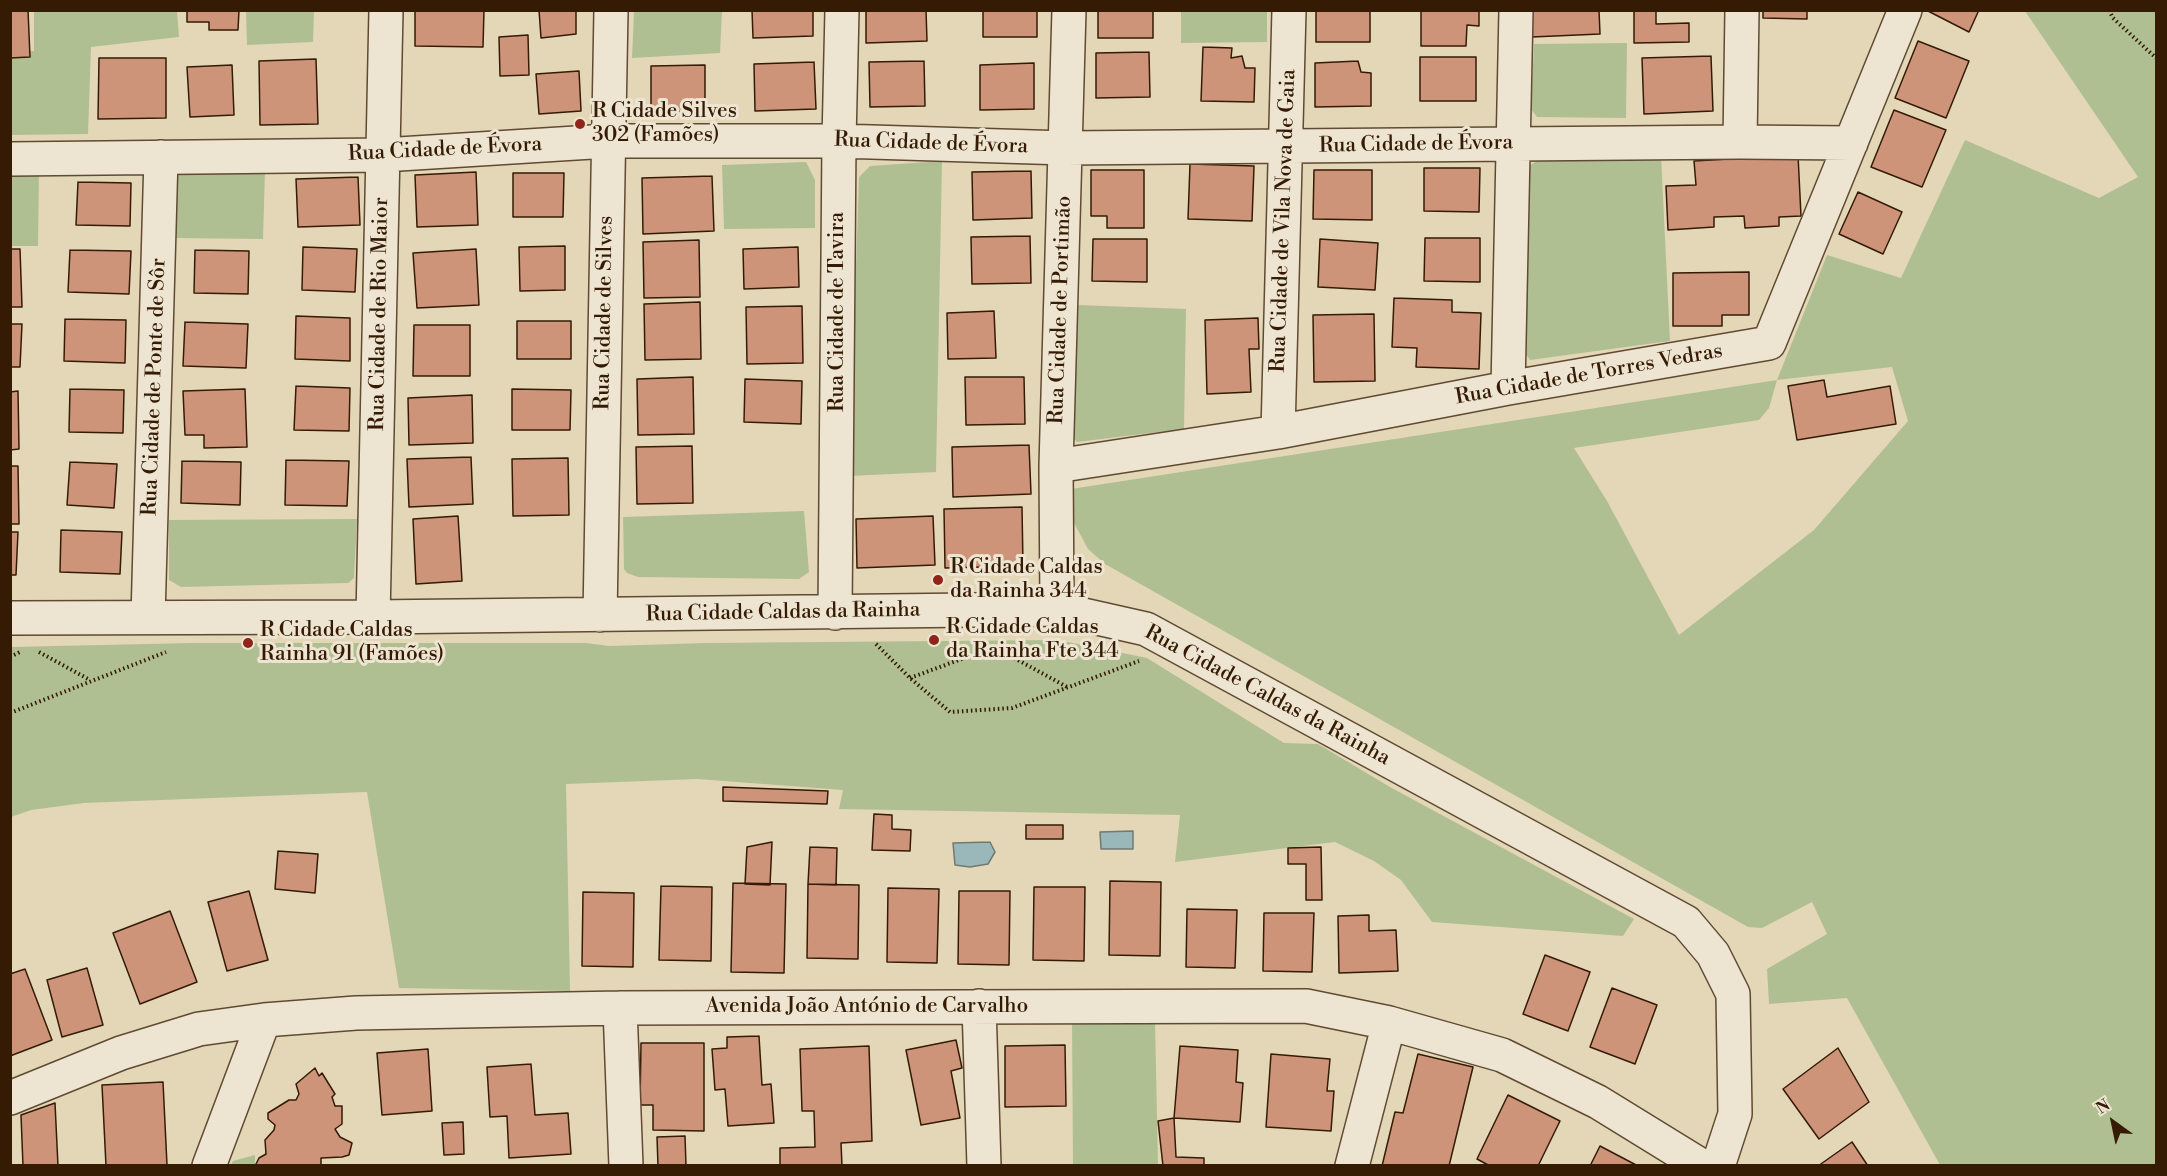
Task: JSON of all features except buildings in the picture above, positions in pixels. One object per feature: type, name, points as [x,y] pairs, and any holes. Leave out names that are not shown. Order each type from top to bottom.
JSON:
[{"type":"street","name":"Rua Cidade de Rio Maior","points":[[373,618],[386,10]]},
{"type":"street","name":"Rua Cidade de Silves","points":[[600,615],[611,10]]},
{"type":"street","name":"Rua Cidade de Tavira","points":[[835,613],[839,141],[843,10]]},
{"type":"street","name":"Rua Cidade de Portimão","points":[[1057,609],[1056,466],[1069,10]]},
{"type":"street","name":"Rua Cidade de Vila Nova de Gaia","points":[[1278,432],[1290,10]]},
{"type":"street","points":[[1508,388],[1516,10]]},
{"type":"street","points":[[1740,142],[1742,10]]},
{"type":"street","name":"Rua Cidade de Torres Vedras","points":[[1056,466],[1278,432],[1508,388],[1769,343],[1905,10]]},
{"type":"street","name":"Rua Cidade de Évora","points":[[10,159],[383,155],[608,141],[839,141],[1066,148],[1513,143],[1851,143]]},
{"type":"street","name":"Rua Cidade de Ponte de Sôr","points":[[148,617],[161,157]]},
{"type":"street","name":"Rua Cidade Caldas da Rainha","points":[[10,618],[373,618],[1057,609],[1146,629],[1686,922],[1713,954],[1733,994],[1735,1114],[1718,1166]]},
{"type":"street","points":[[979,1006],[984,1166]]},
{"type":"street","name":"Avenida João António de Carvalho","points":[[10,1098],[122,1053],[199,1029],[264,1020],[356,1013],[620,1008],[1306,1006],[1389,1023],[1502,1055],[1598,1102],[1702,1166]]},
{"type":"street","points":[[620,1008],[626,1166]]},
{"type":"street","points":[[209,1166],[264,1020]]},
{"type":"street","points":[[1353,1166],[1389,1023]]},
{"type":"path","points":[[2109,10],[2113,18],[2157,58]]},
{"type":"path","points":[[874,642],[910,678],[950,712],[1012,708],[1179,647]]},
{"type":"path","points":[[30,647],[91,681]]},
{"type":"path","points":[[910,678],[994,647],[1069,688]]},
{"type":"path","points":[[12,711],[168,651]]},
{"type":"green space","points":[[34,11],[177,11],[179,37],[91,47],[88,134],[11,135],[10,51],[34,51]]},
{"type":"green space","points":[[246,11],[314,11],[313,42],[247,45]]},
{"type":"green space","points":[[634,11],[722,11],[720,53],[632,58]]},
{"type":"green space","points":[[1181,11],[1267,11],[1267,42],[1181,43]]},
{"type":"green space","points":[[2025,11],[2156,11],[2156,1165],[1940,1165],[1847,998],[1769,1004],[1767,969],[1827,934],[1812,902],[1762,928],[1748,927],[1105,564],[1088,549],[1074,523],[1071,489],[1777,380],[1827,255],[1901,278],[1965,140],[2099,198],[2138,177]],"holes":[[[1892,367],[1908,421],[1814,530],[1679,635],[1607,501],[1574,448],[1759,420],[1769,408],[1777,380]]]},
{"type":"green space","points":[[1627,43],[1626,118],[1537,117],[1531,109],[1534,44]]},
{"type":"green space","points":[[1661,156],[1670,341],[1530,360],[1522,349],[1524,169],[1540,159]]},
{"type":"green space","points":[[942,161],[936,472],[849,476],[859,177],[870,166]]},
{"type":"green space","points":[[806,162],[815,180],[815,228],[724,229],[722,165]]},
{"type":"green space","points":[[174,169],[265,171],[263,239],[173,238]]},
{"type":"green space","points":[[11,171],[39,171],[38,246],[11,246]]},
{"type":"green space","points":[[1077,305],[1186,309],[1184,429],[1077,442],[1069,433]]},
{"type":"green space","points":[[804,511],[809,572],[799,579],[638,577],[627,573],[624,569],[623,517]]},
{"type":"green space","points":[[357,519],[354,578],[348,583],[181,587],[169,580],[169,520]]},
{"type":"green space","points":[[1058,640],[1147,658],[1284,743],[1318,744],[1390,787],[1634,919],[1623,936],[1432,922],[1401,880],[1374,861],[1335,842],[1175,862],[1180,815],[839,809],[843,790],[697,779],[566,784],[570,991],[399,988],[367,792],[84,803],[31,810],[11,817],[11,647],[191,643],[586,643],[609,646]]},
{"type":"green space","points":[[1072,1020],[1155,1020],[1158,1165],[1073,1165]]},
{"type":"green space","points":[[255,1155],[255,1165],[231,1165],[233,1161]]},
{"type":"water","points":[[1133,831],[1133,849],[1101,849],[1100,832]]},
{"type":"water","points":[[990,842],[995,852],[988,864],[970,867],[955,865],[953,843]]},
{"type":"place","name":"R Cidade Silves 302 (Famões)","points":[[580,124]]},
{"type":"place","name":"R Cidade Caldas da Rainha 344","points":[[938,580]]},
{"type":"place","name":"R Cidade Caldas da Rainha Fte 344","points":[[934,640]]},
{"type":"place","name":"R Cidade Caldas Rainha 91 (Famões)","points":[[248,643]]}]
